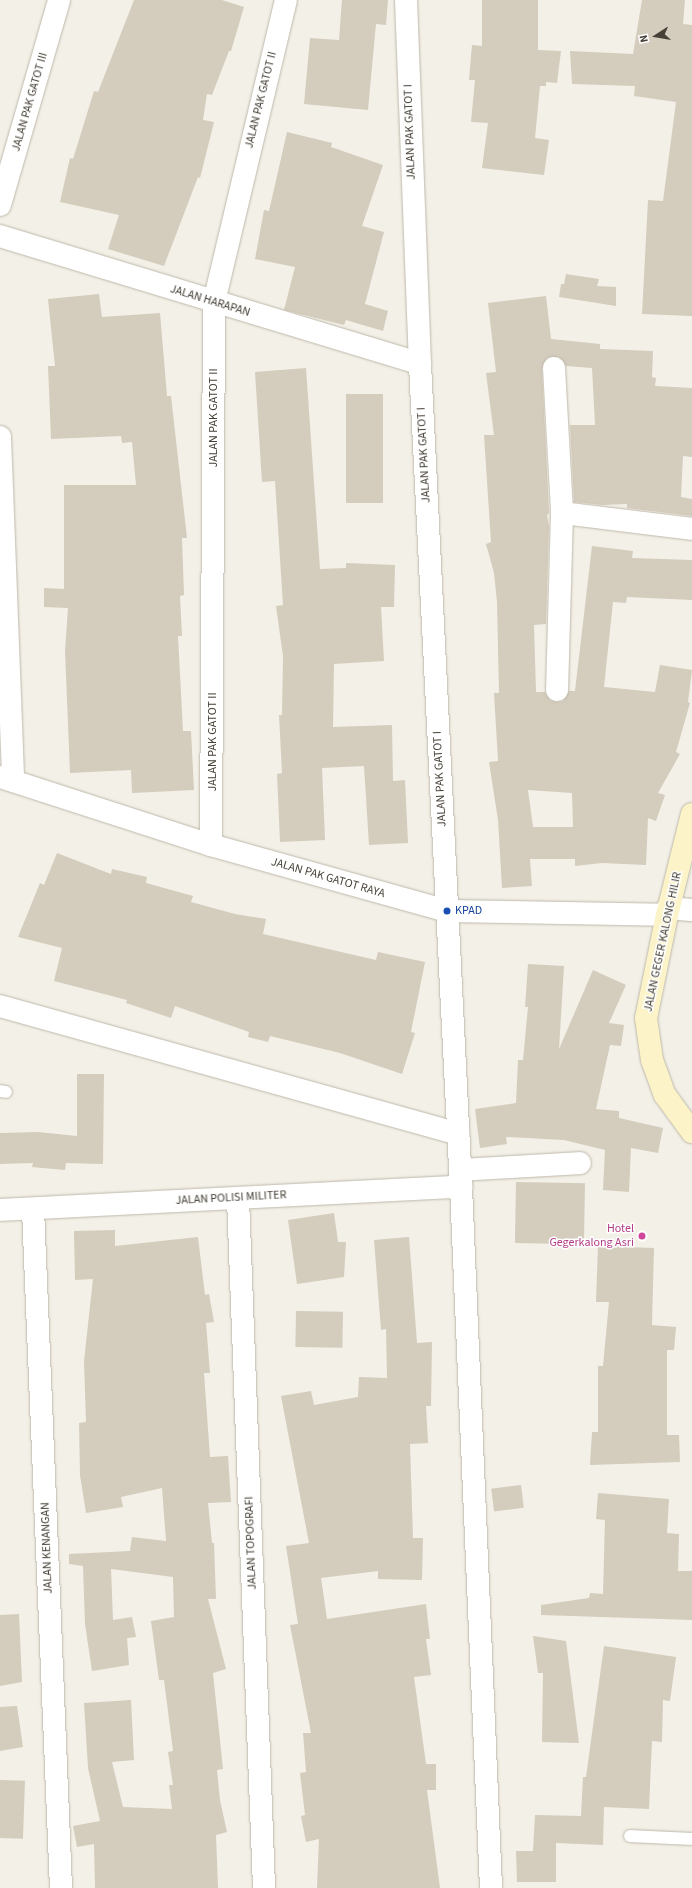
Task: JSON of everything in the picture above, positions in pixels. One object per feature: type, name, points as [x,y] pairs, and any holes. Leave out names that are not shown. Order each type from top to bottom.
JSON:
[{"type":"main road","name":"JALAN GEGER KALONG HILIR","points":[[692,814],[668,912],[646,1018],[648,1040],[668,1100],[692,1132]]},
{"type":"street","name":"JALAN PAK GATOT III","points":[[0,205],[60,0]]},
{"type":"street","name":"JALAN PAK GATOT II","points":[[211,845],[214,302],[286,0]]},
{"type":"street","name":"JALAN PAK GATOT I","points":[[406,0],[420,364],[461,1179],[491,1888]]},
{"type":"street","name":"JALAN HARAPAN","points":[[0,236],[420,364]]},
{"type":"street","points":[[554,368],[562,513],[557,690]]},
{"type":"street","points":[[0,437],[7,779]]},
{"type":"street","points":[[562,513],[692,529]]},
{"type":"street","name":"JALAN PAK GATOT RAYA","points":[[7,779],[211,845],[447,911],[668,912],[692,910]]},
{"type":"street","points":[[0,1006],[458,1134]]},
{"type":"street","name":"JALAN POLISI MILITER","points":[[0,1210],[238,1198],[461,1179],[580,1162]]},
{"type":"street","name":"JALAN TOPOGRAFI","points":[[238,1198],[264,1888]]},
{"type":"street","name":"JALAN KENANGAN","points":[[33,1209],[61,1888]]},
{"type":"lane","points":[[630,1836],[692,1839]]},
{"type":"building","points":[[134,0],[222,0],[244,7],[231,51],[229,51],[212,95],[207,94],[203,120],[214,122],[200,178],[198,177],[164,266],[108,249],[119,215],[60,202],[70,158],[73,159],[94,91],[98,92]]},
{"type":"building","points":[[342,0],[388,0],[386,25],[376,24],[368,110],[304,104],[310,38],[339,40]]},
{"type":"building","points":[[482,0],[538,0],[538,50],[561,51],[557,83],[546,82],[546,86],[540,86],[535,138],[549,140],[544,175],[482,168],[488,123],[471,122],[475,80],[469,80],[472,45],[482,46]]},
{"type":"building","points":[[642,0],[685,0],[683,24],[692,25],[692,316],[642,314],[648,200],[663,201],[676,102],[634,96],[635,86],[572,84],[570,51],[633,54]]},
{"type":"building","points":[[287,132],[332,143],[331,147],[383,165],[362,226],[384,232],[365,304],[388,311],[383,331],[346,320],[344,325],[284,310],[295,267],[255,259],[264,210],[269,211]]},
{"type":"building","points":[[566,274],[599,279],[597,286],[616,287],[616,306],[559,297],[561,284],[564,284]]},
{"type":"building","points":[[99,294],[102,317],[160,313],[167,396],[171,396],[187,538],[182,538],[184,595],[180,596],[182,636],[178,636],[183,731],[191,731],[194,790],[132,793],[131,770],[70,773],[65,651],[68,608],[44,607],[44,588],[64,589],[64,485],[136,485],[132,442],[122,443],[121,436],[51,439],[48,366],[55,366],[48,299]]},
{"type":"building","points":[[546,296],[551,339],[600,344],[600,349],[653,351],[652,377],[656,378],[655,386],[692,388],[692,457],[683,456],[681,497],[692,499],[692,516],[627,508],[627,504],[602,505],[574,502],[570,425],[595,425],[592,368],[566,366],[559,357],[547,358],[542,369],[549,513],[547,515],[549,526],[546,624],[534,625],[536,692],[545,692],[550,700],[557,702],[563,701],[569,691],[575,691],[592,546],[633,551],[632,558],[692,560],[692,600],[627,597],[626,603],[613,602],[604,687],[655,692],[660,665],[692,670],[688,702],[690,703],[676,752],[680,754],[658,793],[665,795],[656,821],[648,818],[646,865],[602,863],[575,866],[575,859],[530,859],[532,886],[502,888],[498,820],[489,762],[498,761],[494,693],[499,693],[497,602],[494,573],[486,544],[491,542],[484,435],[494,435],[486,373],[496,372],[488,303]],"holes":[[[528,790],[572,793],[573,827],[533,827]]]},
{"type":"building","points":[[306,368],[320,569],[346,568],[346,563],[395,565],[394,607],[381,607],[384,661],[334,664],[333,727],[392,725],[393,781],[405,780],[408,843],[369,845],[364,766],[322,768],[325,840],[280,842],[277,774],[282,773],[279,715],[282,715],[283,656],[276,606],[283,605],[275,481],[262,482],[255,372]]},
{"type":"building","points":[[346,394],[383,394],[383,503],[346,503]]},
{"type":"building","points":[[57,853],[111,874],[112,869],[147,877],[146,883],[193,896],[191,902],[235,914],[266,919],[263,934],[376,960],[378,952],[425,962],[411,1032],[415,1033],[402,1074],[340,1053],[270,1036],[268,1042],[248,1037],[249,1032],[175,1006],[171,1018],[126,1003],[127,1000],[54,981],[62,948],[18,937],[40,883],[44,885]]},
{"type":"building","points":[[528,964],[564,966],[559,1049],[593,970],[626,985],[609,1023],[624,1025],[621,1046],[610,1045],[596,1109],[619,1111],[619,1118],[663,1128],[658,1153],[631,1148],[629,1192],[603,1190],[605,1150],[564,1140],[506,1137],[507,1144],[480,1148],[475,1109],[516,1103],[518,1060],[523,1060],[528,1007],[525,1007]]},
{"type":"building","points":[[77,1074],[104,1074],[103,1164],[66,1163],[65,1170],[32,1167],[33,1163],[0,1164],[0,1133],[38,1132],[77,1136]]},
{"type":"building","points":[[516,1182],[585,1183],[584,1244],[515,1243]]},
{"type":"building","points":[[334,1213],[338,1242],[346,1242],[344,1277],[297,1284],[288,1220]]},
{"type":"building","points":[[115,1230],[115,1246],[198,1237],[205,1295],[209,1294],[214,1322],[206,1323],[210,1373],[204,1373],[210,1457],[228,1456],[231,1502],[208,1503],[212,1543],[214,1543],[216,1599],[208,1599],[226,1669],[213,1673],[223,1769],[217,1770],[220,1800],[227,1832],[216,1835],[218,1888],[95,1888],[94,1844],[77,1847],[73,1826],[100,1821],[88,1768],[84,1703],[131,1700],[134,1760],[112,1762],[123,1807],[172,1809],[169,1785],[173,1785],[168,1752],[173,1751],[164,1680],[159,1680],[151,1621],[174,1617],[173,1577],[111,1569],[113,1620],[132,1617],[136,1637],[127,1638],[129,1665],[92,1671],[85,1624],[83,1566],[69,1564],[69,1554],[130,1551],[132,1537],[166,1541],[162,1488],[121,1497],[123,1507],[86,1513],[80,1475],[79,1423],[86,1422],[84,1361],[93,1279],[75,1280],[74,1231]]},
{"type":"building","points":[[409,1237],[417,1343],[432,1342],[431,1406],[426,1406],[428,1443],[410,1444],[413,1538],[423,1538],[422,1580],[378,1579],[378,1571],[321,1578],[327,1619],[426,1604],[430,1639],[426,1639],[431,1675],[414,1677],[426,1764],[436,1764],[436,1790],[427,1790],[440,1888],[317,1888],[319,1839],[306,1842],[301,1816],[305,1815],[300,1773],[306,1772],[303,1733],[311,1733],[290,1625],[298,1624],[286,1546],[309,1543],[281,1396],[311,1391],[314,1405],[358,1397],[359,1377],[387,1378],[386,1329],[381,1330],[374,1240]]},
{"type":"building","points":[[598,1246],[654,1248],[652,1325],[676,1327],[674,1350],[667,1350],[667,1435],[679,1435],[680,1462],[590,1465],[592,1432],[598,1432],[598,1366],[603,1366],[609,1302],[596,1302]]},
{"type":"building","points":[[296,1311],[343,1312],[342,1348],[295,1347]]},
{"type":"building","points":[[521,1485],[524,1508],[494,1511],[491,1489]]},
{"type":"building","points":[[598,1493],[669,1499],[667,1533],[679,1534],[678,1571],[692,1571],[692,1620],[541,1615],[541,1605],[589,1598],[590,1593],[603,1594],[605,1520],[596,1519]]},
{"type":"building","points":[[19,1614],[22,1682],[0,1686],[0,1615]]},
{"type":"building","points":[[533,1636],[566,1641],[579,1743],[542,1742],[543,1673],[538,1673]]},
{"type":"building","points":[[604,1646],[676,1657],[670,1701],[663,1700],[662,1742],[652,1741],[649,1809],[604,1807],[603,1845],[556,1843],[556,1882],[517,1882],[516,1851],[533,1851],[535,1815],[581,1816],[583,1777],[586,1777]]},
{"type":"building","points":[[17,1706],[23,1747],[0,1751],[0,1707]]},
{"type":"building","points":[[0,1780],[25,1781],[23,1839],[0,1838]]},
{"type":"place","name":"KPAD","points":[[447,911]]},
{"type":"place","name":"Hotel Gegerkalong Asri","points":[[642,1236]]}]
